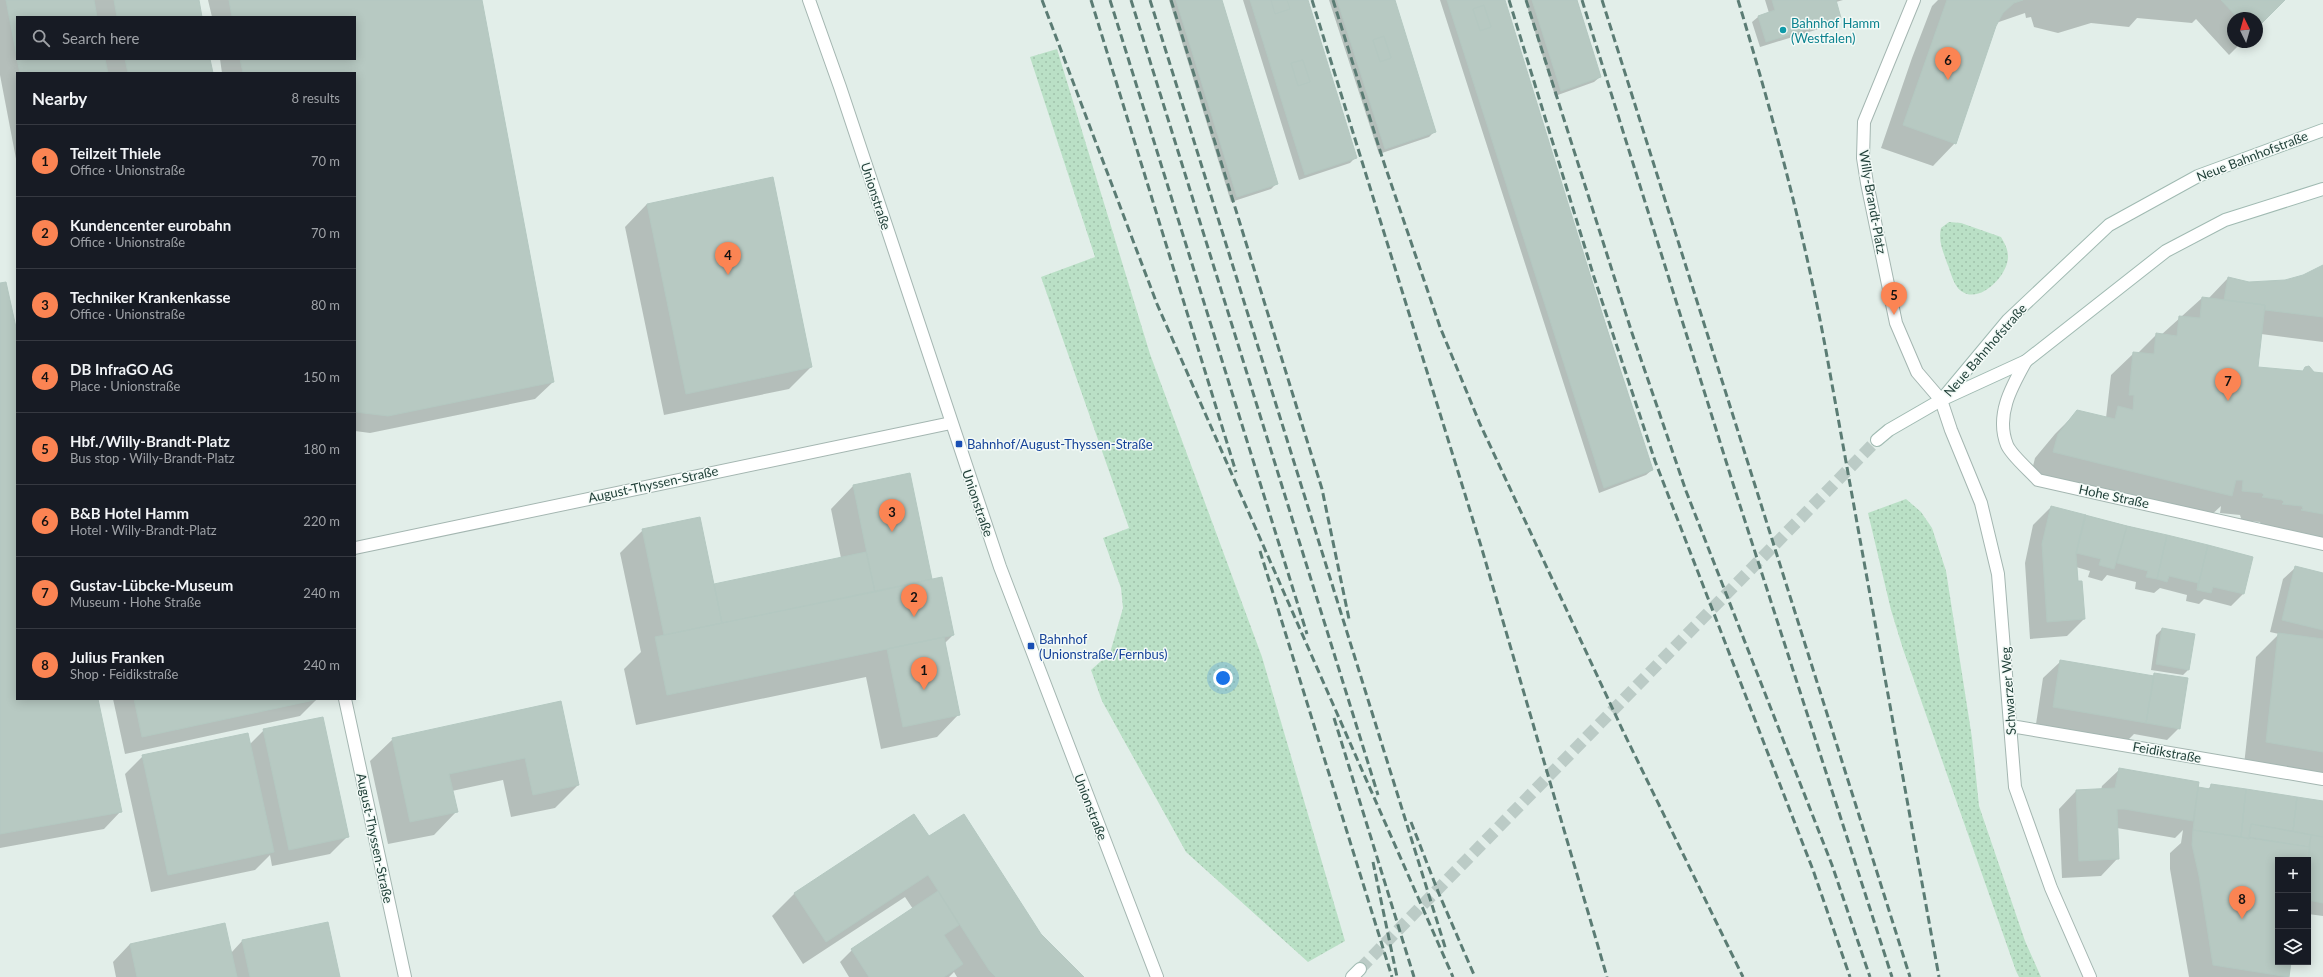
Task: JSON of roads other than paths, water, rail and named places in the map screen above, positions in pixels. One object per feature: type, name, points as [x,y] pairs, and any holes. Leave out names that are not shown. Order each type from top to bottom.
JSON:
[{"type":"street","name":"Unionstraße","points":[[809,0],[840,88],[1000,567],[1157,977]]},
{"type":"street","name":"Willy-Brandt-Platz","points":[[1914,0],[1864,122],[1863,158],[1895,319],[1917,372],[1941,400]]},
{"type":"street","name":"Neue Bahnhofstraße","points":[[1941,400],[2008,320],[2109,225],[2198,176],[2323,130]]},
{"type":"street","name":"Neue Bahnhofstraße","points":[[1941,400],[2026,360],[2166,251],[2225,220],[2323,189]]},
{"type":"street","name":"Hohe Straße","points":[[2026,360],[2007,394],[2002,423],[2007,446],[2038,480],[2323,544]]},
{"type":"street","points":[[1876,440],[1889,430],[1941,400]]},
{"type":"street","name":"Schwarzer Weg","points":[[1941,400],[1982,503],[1998,574],[2015,787],[2051,888],[2090,977]]},
{"type":"street","name":"August-Thyssen-Straße","points":[[356,548],[951,423]]},
{"type":"street","name":"August-Thyssen-Straße","points":[[345,700],[405,977]]},
{"type":"street","name":"Feidikstraße","points":[[2011,726],[2323,779]]},
{"type":"tunnel","points":[[1360,969],[1877,440]]},
{"type":"railway","points":[[1042,0],[1157,304],[1453,977]]},
{"type":"railway","points":[[1091,0],[1236,472]]},
{"type":"railway","points":[[1110,0],[1307,634]]},
{"type":"railway","points":[[1131,0],[1378,795]]},
{"type":"railway","points":[[1150,0],[1446,950]]},
{"type":"railway","points":[[1171,0],[1322,489],[1349,619]]},
{"type":"railway","points":[[1312,0],[1481,546],[1607,977]]},
{"type":"railway","points":[[1333,0],[1383,160],[1440,327],[1480,424],[1623,731],[1743,977]]},
{"type":"railway","points":[[1509,0],[1594,277],[1655,461],[1813,870],[1850,977]]},
{"type":"railway","points":[[1526,0],[1632,333],[1686,491],[1832,865],[1870,977]]},
{"type":"railway","points":[[1582,0],[1735,490],[1892,977]]},
{"type":"railway","points":[[1602,0],[1910,977]]},
{"type":"railway","points":[[1738,0],[1787,174],[1808,262],[1826,351],[1939,977]]},
{"type":"railway","points":[[1260,551],[1392,977]]},
{"type":"railway","points":[[1334,718],[1414,977]]},
{"type":"railway","points":[[1411,822],[1439,894],[1475,977]]},
{"type":"railway","points":[[1373,862],[1397,977]]},
{"type":"place","name":"Bahnhof Hamm (Westfalen)","points":[[1783,30]]},
{"type":"place","name":"B&B Hotel Hamm","points":[[1948,80]]},
{"type":"place","name":"DB InfraGO AG","points":[[728,275]]},
{"type":"place","name":"Hbf./Willy-Brandt-Platz","points":[[1894,315]]},
{"type":"place","name":"Gustav-Lübcke-Museum","points":[[2228,401]]},
{"type":"place","name":"Bahnhof/August-Thyssen-Straße","points":[[959,444]]},
{"type":"place","name":"Techniker Krankenkasse","points":[[892,532]]},
{"type":"place","name":"Kundencenter eurobahn","points":[[914,617]]},
{"type":"place","name":"Bahnhof (Unionstraße/Fernbus)","points":[[1031,646]]},
{"type":"place","name":"Teilzeit Thiele","points":[[924,690]]},
{"type":"place","name":"Julius Franken","points":[[2242,919]]}]
